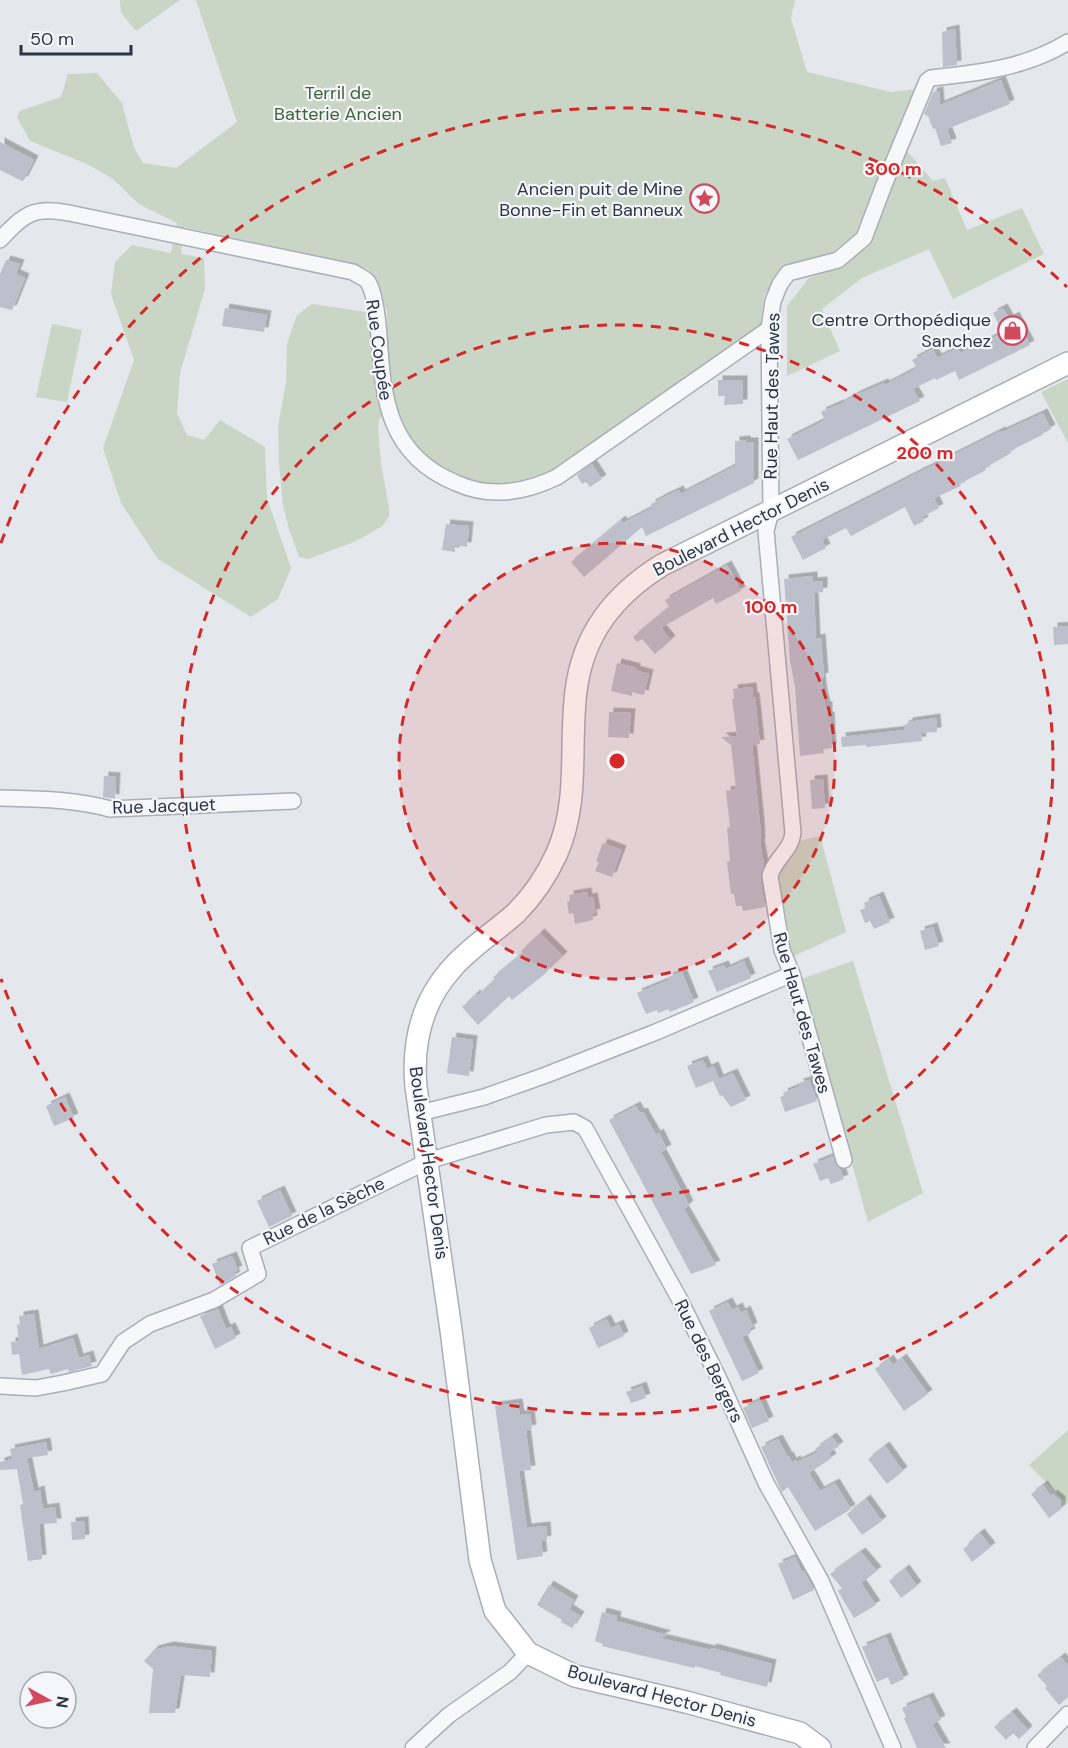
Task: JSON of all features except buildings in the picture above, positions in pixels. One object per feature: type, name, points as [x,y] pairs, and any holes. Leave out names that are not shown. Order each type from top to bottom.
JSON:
[{"type":"street","name":"Rue Haut des Tawes","points":[[844,1160],[792,974],[782,950],[770,876],[772,867],[792,842],[793,833],[766,531],[771,510],[769,329],[773,300],[788,273],[838,260],[864,238],[927,81],[931,78],[1008,68],[1052,52],[1068,42]]},
{"type":"street","name":"Rue Coupée","points":[[0,240],[19,221],[43,210],[69,213],[353,272],[367,282],[377,311],[383,390],[396,429],[415,455],[450,481],[464,487],[495,493],[535,487],[557,477],[769,329]]},
{"type":"street","name":"Boulevard Hector Denis","points":[[820,1748],[800,1733],[686,1702],[575,1676],[528,1653],[495,1611],[480,1560],[462,1410],[420,1113],[414,1066],[418,1032],[431,996],[453,966],[515,913],[529,898],[547,872],[568,819],[573,783],[576,693],[584,653],[597,627],[616,601],[639,579],[662,565],[1068,363]]},
{"type":"street","name":"Rue Jacquet","points":[[0,798],[64,800],[94,804],[110,809],[293,801]]},
{"type":"street","points":[[420,1113],[484,1097],[546,1075],[656,1032],[792,974]]},
{"type":"street","name":"Rue des Bergers","points":[[428,1161],[546,1125],[574,1122],[585,1128],[680,1300],[766,1483],[821,1581],[894,1748]]},
{"type":"street","name":"Rue de la Sèche","points":[[0,1386],[36,1388],[102,1374],[123,1342],[150,1324],[214,1300],[258,1274],[250,1248],[403,1171],[428,1161]]},
{"type":"street","points":[[413,1748],[449,1715],[510,1672],[528,1653]]},
{"type":"street","points":[[1035,1748],[1068,1714]]},
{"type":"green space","points":[[120,0],[180,0],[136,31],[121,13]]},
{"type":"green space","name":"Terril de Batterie Ancien","points":[[196,0],[795,0],[791,18],[807,72],[891,92],[918,89],[856,234],[829,255],[783,267],[764,296],[760,331],[539,481],[480,487],[434,466],[405,437],[388,385],[387,311],[376,282],[368,269],[184,227],[181,254],[204,258],[205,289],[180,373],[177,413],[187,435],[204,440],[220,420],[265,447],[267,498],[291,568],[278,599],[251,617],[158,559],[121,503],[103,448],[134,360],[111,294],[115,262],[132,245],[171,253],[177,223],[139,204],[113,179],[87,164],[30,141],[17,117],[20,111],[61,97],[68,74],[97,73],[122,103],[134,148],[143,163],[176,168],[237,122]]},
{"type":"green space","points":[[906,150],[933,181],[945,178],[967,230],[1022,208],[1044,254],[953,299],[929,249],[862,278],[822,309],[840,351],[787,376],[787,306],[809,278],[843,265],[870,242]]},
{"type":"green space","points":[[312,304],[373,313],[385,412],[379,420],[378,428],[389,516],[381,527],[354,542],[308,559],[299,557],[283,505],[278,426],[286,383],[287,344],[297,315]]},
{"type":"green space","points":[[52,324],[82,330],[67,402],[36,397]]},
{"type":"green space","points":[[1068,379],[1068,443],[1041,392]]},
{"type":"green space","points":[[820,836],[846,932],[792,957],[775,876],[798,841]]},
{"type":"green space","points":[[853,961],[923,1193],[868,1222],[801,979]]},
{"type":"green space","points":[[1068,1430],[1068,1505],[1029,1465]]},
{"type":"place","name":"Ancien puit de Mine Bonne-Fin et Banneux","points":[[704,199]]},
{"type":"place","name":"Centre Orthopédique Sanchez","points":[[1012,330]]}]
